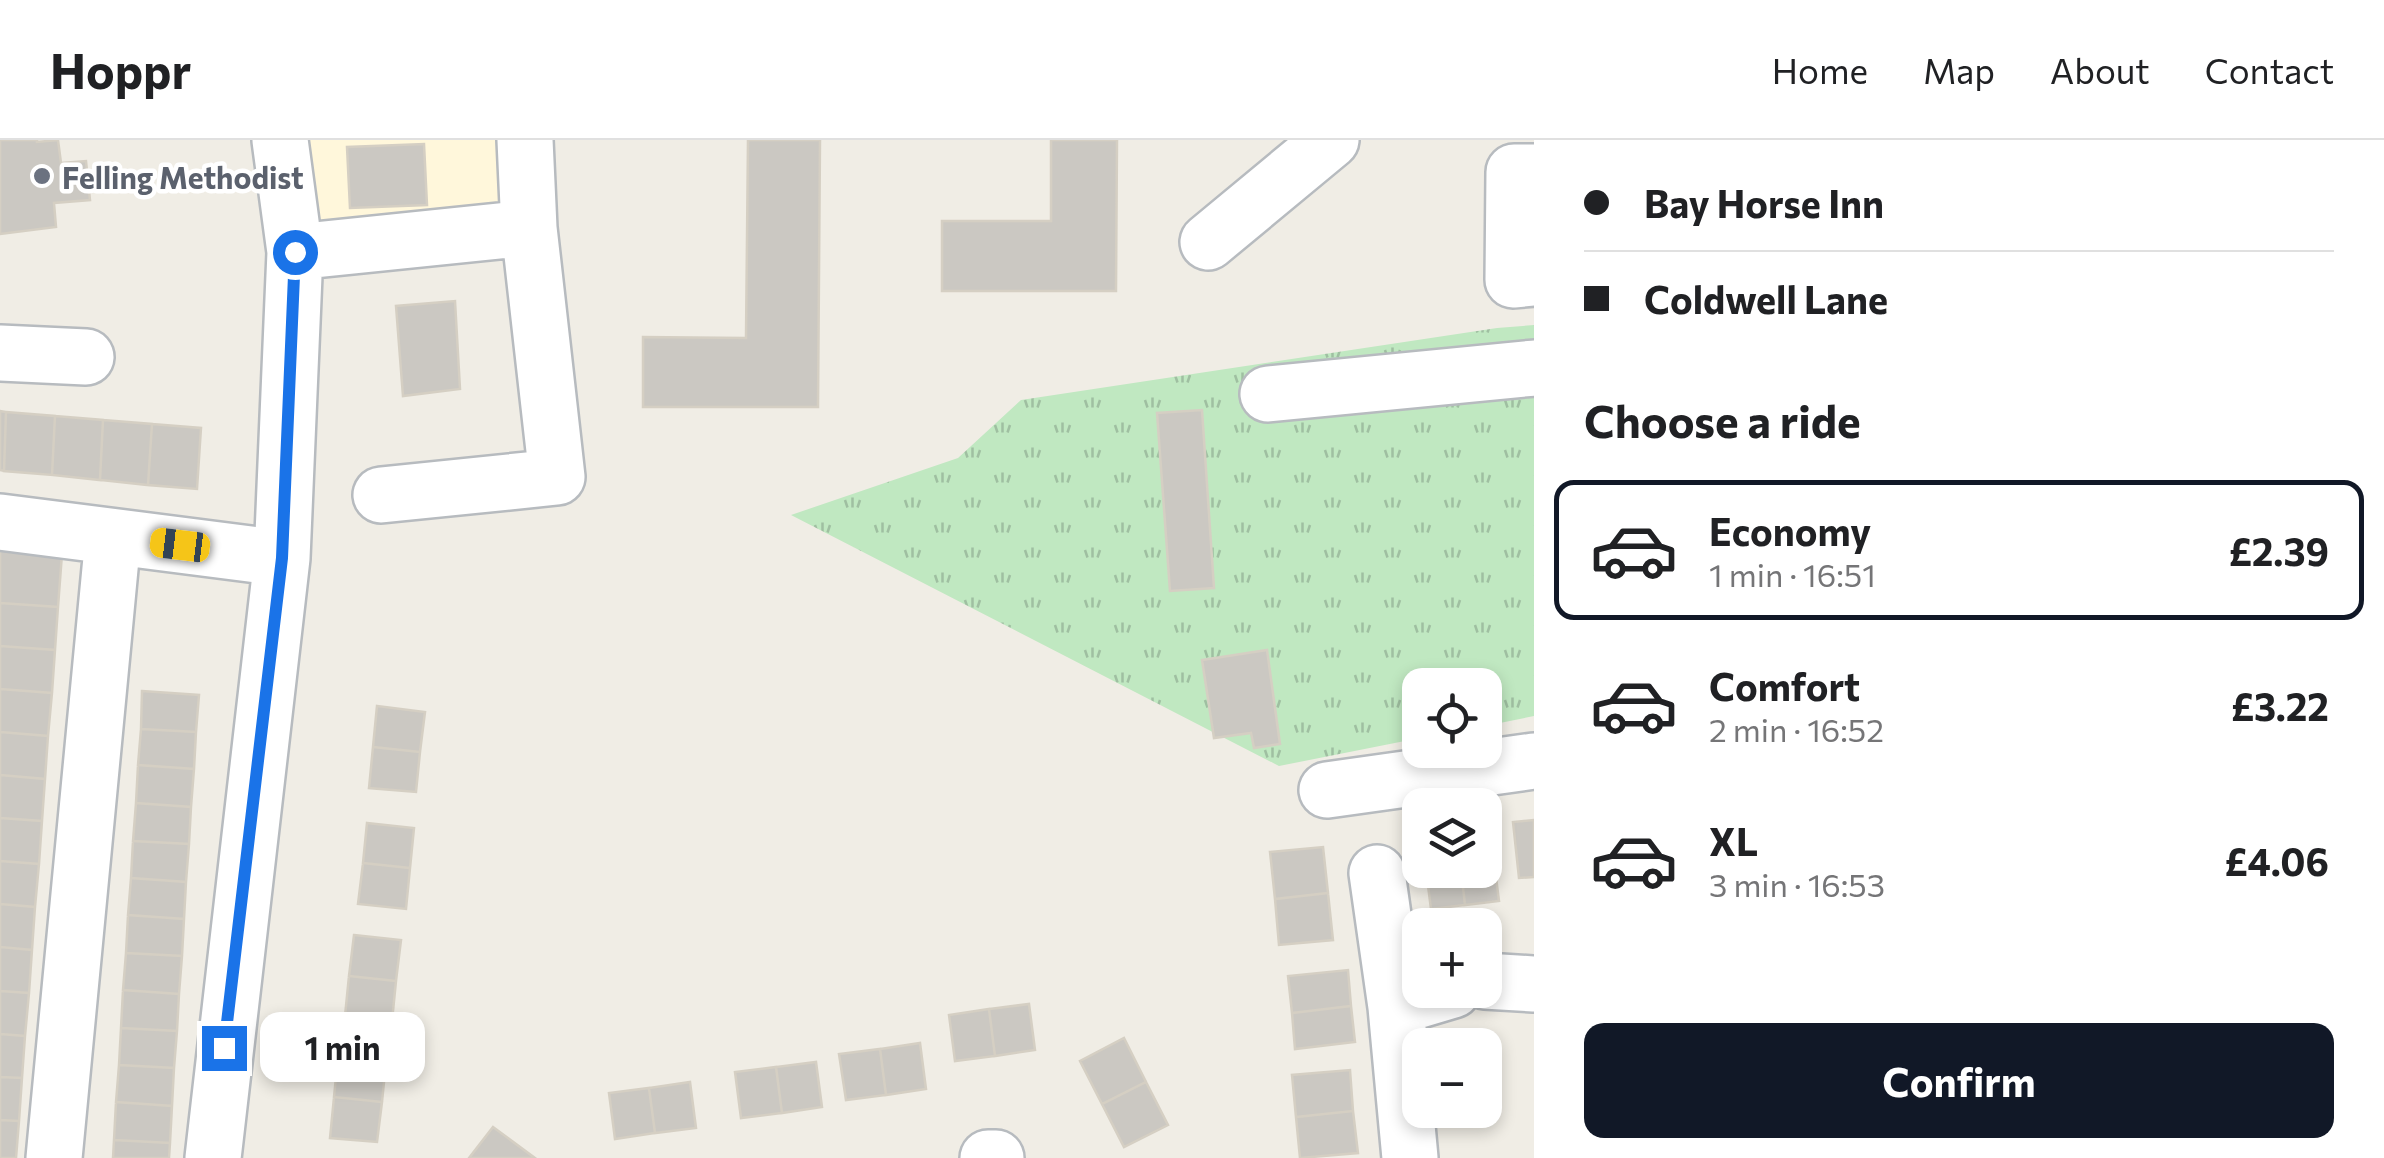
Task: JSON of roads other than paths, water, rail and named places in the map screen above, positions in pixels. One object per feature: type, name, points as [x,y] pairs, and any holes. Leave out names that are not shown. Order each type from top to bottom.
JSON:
[{"type":"street","points":[[212,1158],[282,558],[295,252],[280,140]]},
{"type":"street","points":[[381,495],[557,477],[529,228],[525,140]]},
{"type":"street","points":[[1208,242],[1331,140]]},
{"type":"street","points":[[1534,172],[1514,172],[1513,280],[1534,278]]},
{"type":"street","points":[[295,252],[529,228]]},
{"type":"street","points":[[0,352],[86,357]]},
{"type":"street","points":[[1268,394],[1534,368]]},
{"type":"street","points":[[0,522],[282,558]]},
{"type":"street","points":[[54,1158],[112,536]]},
{"type":"street","points":[[1327,790],[1534,761]]},
{"type":"street","points":[[1377,873],[1396,1007],[1410,1158]]},
{"type":"street","points":[[1502,981],[1534,984]]},
{"type":"street","points":[[1396,1007],[1402,1005]]},
{"type":"street","points":[[988,1158],[996,1158]]},
{"type":"place","name":"Felling Methodist","points":[[42,176]]}]
